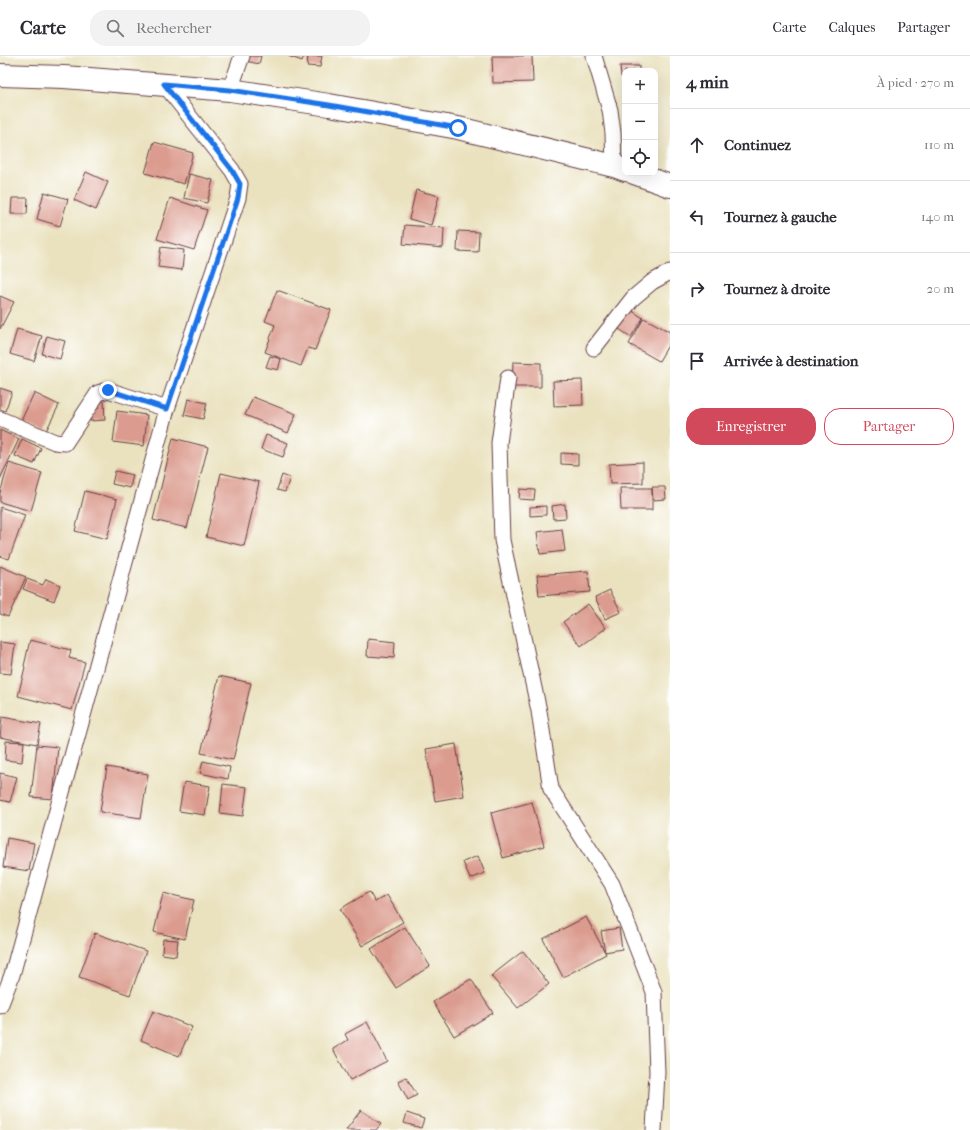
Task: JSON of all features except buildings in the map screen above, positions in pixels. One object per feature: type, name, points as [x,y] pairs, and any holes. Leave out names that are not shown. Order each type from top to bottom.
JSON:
[{"type":"main road","points":[[0,76],[64,77],[230,90],[329,105],[458,128],[622,169]]},
{"type":"main road","points":[[643,176],[670,186]]},
{"type":"street","points":[[230,90],[242,56]]},
{"type":"street","points":[[594,56],[610,110],[613,133],[622,162]]},
{"type":"street","points":[[0,1006],[12,975],[167,409],[238,198],[240,184],[232,170],[164,84]]},
{"type":"street","points":[[594,348],[633,298],[652,282],[670,272]]},
{"type":"street","points":[[508,378],[499,443],[502,540],[540,711],[551,789],[612,884],[654,992],[664,1072],[654,1130]]},
{"type":"street","points":[[0,419],[55,442],[65,444],[98,393],[108,390],[167,409]]},
{"type":"route","points":[[108,390],[167,409],[238,198],[240,184],[232,170],[164,84],[230,90],[329,105],[458,128]]}]
